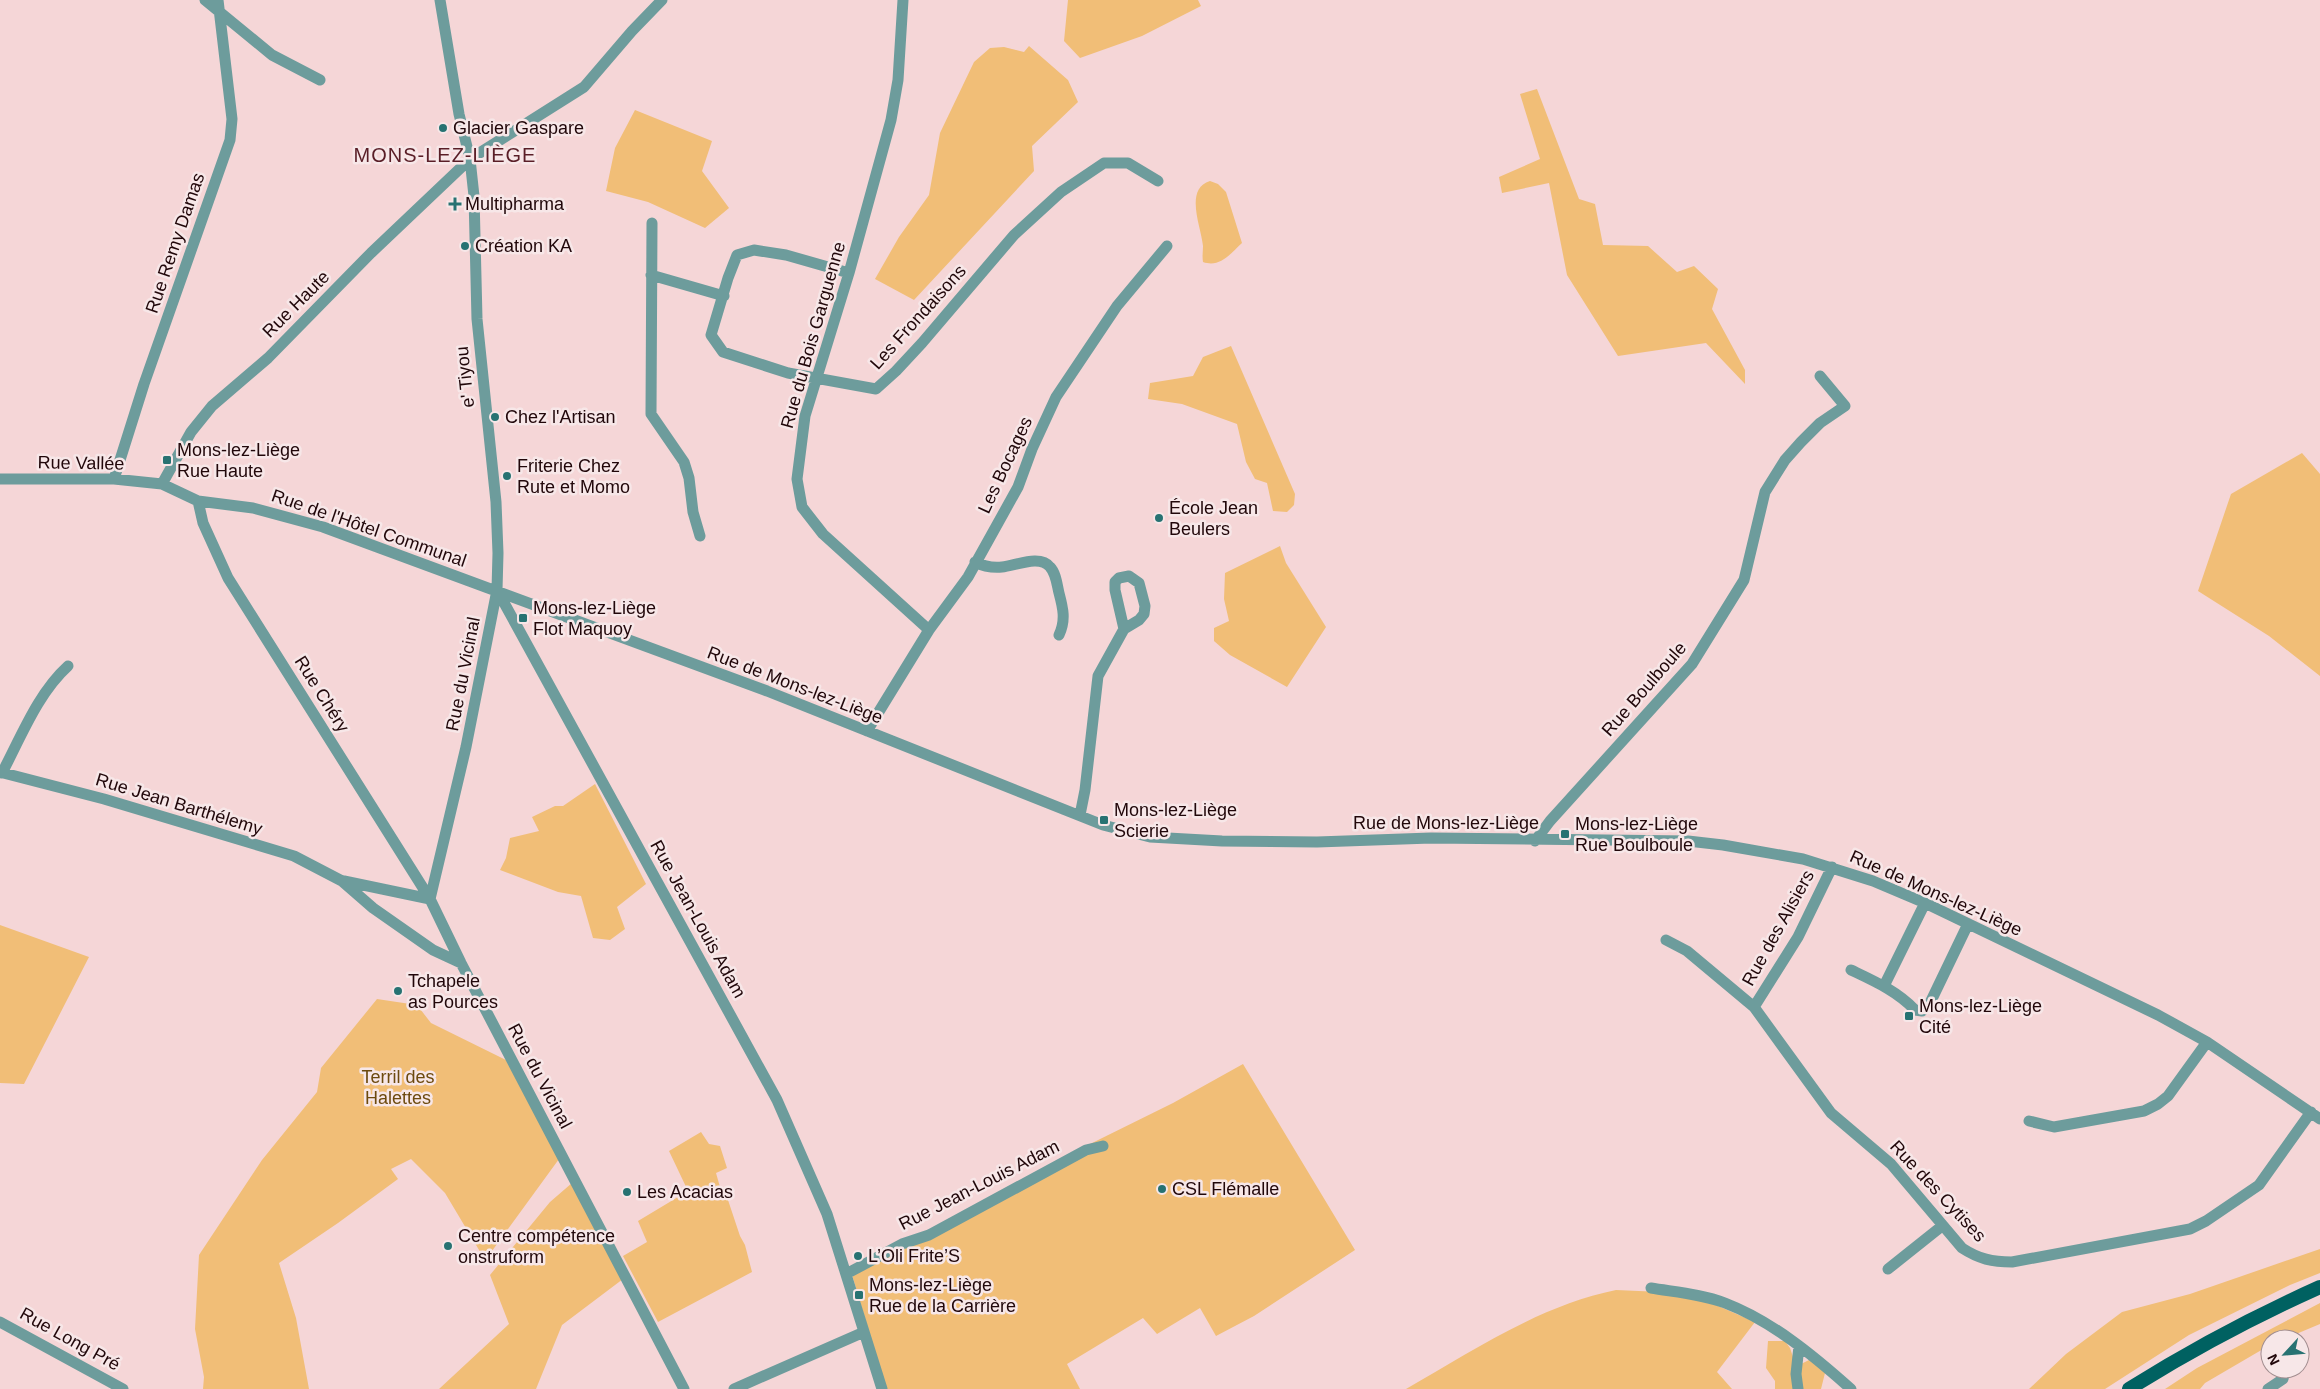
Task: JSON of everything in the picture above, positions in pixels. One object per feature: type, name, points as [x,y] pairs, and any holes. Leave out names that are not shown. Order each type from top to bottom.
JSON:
[{"type":"main road","points":[[2129,1389],[2186,1354],[2249,1319],[2320,1287]]},
{"type":"street","points":[[205,0],[272,55],[320,80]]},
{"type":"street","name":"Rue Remy Damas","points":[[114,479],[144,384],[230,140],[232,119],[218,0]]},
{"type":"street","name":"e' Tiyou","points":[[440,0],[459,114],[470,160],[474,196],[477,319],[496,502],[497,590]]},
{"type":"street","name":"Rue Haute","points":[[162,484],[191,432],[204,415],[268,358],[371,253],[470,160],[584,87],[662,0]]},
{"type":"street","name":"Rue du Bois Garguenne","points":[[903,0],[898,80],[894,106],[849,273],[805,416],[797,480],[802,507],[823,534],[929,630]]},
{"type":"street","name":"Les Frondaisons","points":[[849,273],[786,255],[754,250],[737,255],[711,335],[722,352],[817,380],[876,389],[922,343],[1014,235],[1062,192],[1104,162],[1128,163],[1158,181]]},
{"type":"street","points":[[652,222],[651,414],[684,462],[689,478],[693,512],[700,536]]},
{"type":"street","name":"Les Bocages","points":[[867,731],[929,630],[968,578],[975,562],[1018,487],[1032,449],[1056,398],[1117,306],[1167,246]]},
{"type":"street","points":[[651,275],[724,296]]},
{"type":"street","name":"Rue Boulboule","points":[[1535,841],[1550,821],[1692,664],[1744,580],[1765,492],[1786,460],[1801,442],[1820,423],[1845,406],[1820,376]]},
{"type":"street","name":"Rue Vallée","points":[[0,479],[114,479],[162,484],[198,501]]},
{"type":"street","name":"Rue de l'Hôtel Communal","points":[[198,501],[253,508],[323,527],[497,590]]},
{"type":"street","name":"Rue Chéry","points":[[198,501],[203,523],[228,578],[430,899]]},
{"type":"street","points":[[975,562],[988,567],[1002,568],[1039,561],[1050,566],[1054,573],[1064,612],[1063,624],[1059,634]]},
{"type":"street","name":"Rue de Mons-lez-Liège","points":[[497,590],[867,731],[1103,825],[1150,837],[1222,841],[1431,838],[1535,841],[1688,841],[1794,857],[1832,867],[1925,903],[2158,1015],[2207,1042],[2315,1116]]},
{"type":"street","name":"Rue du Vicinal","points":[[497,590],[466,748],[430,899],[461,964],[684,1389]]},
{"type":"street","name":"Rue Jean-Louis Adam","points":[[497,590],[777,1100],[828,1214],[882,1389]]},
{"type":"street","points":[[1080,815],[1085,790],[1098,676],[1124,629]]},
{"type":"street","name":"Rue Jean Barthélemy","points":[[68,666],[55,678],[1,772],[104,799],[294,856],[342,881],[373,908],[433,950],[461,964]]},
{"type":"street","name":"Rue des Alisiers","points":[[1754,1007],[1798,937],[1832,867]]},
{"type":"street","name":"Rue Jean Barthélemy","points":[[342,881],[430,899]]},
{"type":"street","points":[[1884,986],[1925,903]]},
{"type":"street","points":[[1851,970],[1884,986],[1905,1000],[1915,1010],[1922,1011],[1930,1003],[1968,924]]},
{"type":"street","name":"Rue des Cytises","points":[[1666,940],[1687,951],[1754,1007],[1831,1113],[1891,1164],[1962,1248],[1977,1257],[1995,1262],[2012,1262],[2190,1229],[2214,1216],[2259,1185],[2315,1116]]},
{"type":"street","points":[[2029,1120],[2054,1127],[2144,1111],[2168,1096],[2207,1042]]},
{"type":"street","name":"Rue Jean-Louis Adam","points":[[846,1274],[902,1244],[929,1235],[1086,1150],[1103,1146]]},
{"type":"street","points":[[1888,1269],[1942,1226]]},
{"type":"street","points":[[1650,1288],[1701,1296],[1725,1303],[1751,1315],[1813,1356],[1851,1389]]},
{"type":"street","name":"Rue Long Pré","points":[[0,1322],[123,1389]]},
{"type":"street","points":[[734,1389],[864,1332]]},
{"type":"street","points":[[1798,1346],[1796,1374],[1798,1389]]},
{"type":"street","points":[[2268,1389],[2283,1379]]},
{"type":"green space","points":[[1068,0],[1198,0],[1201,6],[1142,36],[1080,58],[1064,41]]},
{"type":"green space","points":[[1029,46],[1068,80],[1078,102],[1032,146],[1034,171],[914,300],[875,279],[899,237],[929,195],[940,133],[974,62],[990,48],[1004,47],[1024,52]]},
{"type":"green space","points":[[1537,89],[1579,199],[1595,204],[1603,245],[1648,246],[1677,272],[1694,266],[1718,289],[1712,309],[1745,370],[1745,384],[1706,343],[1618,356],[1567,275],[1549,183],[1502,193],[1499,177],[1540,159],[1520,94]]},
{"type":"green space","points":[[635,110],[712,141],[702,171],[729,208],[705,228],[648,202],[606,191],[615,148]]},
{"type":"green space","points":[[1210,181],[1218,184],[1226,192],[1242,243],[1220,262],[1215,263],[1203,262],[1203,246],[1196,209],[1198,192],[1202,185]]},
{"type":"green space","points":[[1231,346],[1295,494],[1294,505],[1287,512],[1273,511],[1267,483],[1255,479],[1246,462],[1237,424],[1182,404],[1148,399],[1150,383],[1193,376],[1203,357]]},
{"type":"green space","points":[[2302,453],[2320,474],[2320,676],[2269,636],[2198,591],[2231,494]]},
{"type":"green space","points":[[1280,546],[1286,563],[1326,627],[1287,687],[1230,655],[1214,641],[1214,628],[1229,621],[1224,599],[1225,573]]},
{"type":"green space","points":[[595,784],[646,884],[617,907],[625,929],[610,940],[593,938],[581,896],[558,892],[500,870],[506,858],[510,838],[539,831],[532,817],[555,806],[563,806]]},
{"type":"green space","points":[[0,925],[89,957],[24,1084],[0,1083]]},
{"type":"green space","name":"Terril des Halettes","points":[[377,999],[417,1005],[431,1023],[506,1060],[559,1159],[492,1251],[482,1255],[445,1193],[411,1159],[391,1169],[398,1179],[279,1263],[296,1318],[309,1389],[203,1389],[204,1377],[195,1329],[199,1255],[262,1160],[317,1092],[321,1068]]},
{"type":"green space","name":"CSL Flémalle","points":[[1243,1064],[1355,1250],[1254,1316],[1216,1336],[1200,1308],[1157,1334],[1143,1318],[1067,1364],[1080,1389],[886,1389],[850,1268],[924,1233],[1088,1145],[1173,1103]]},
{"type":"green space","points":[[701,1132],[709,1144],[720,1146],[727,1168],[716,1173],[720,1187],[727,1197],[740,1236],[745,1245],[752,1272],[658,1322],[623,1256],[647,1242],[638,1221],[688,1191],[669,1151]]},
{"type":"green space","points":[[572,1183],[623,1279],[562,1325],[536,1389],[439,1389],[509,1324],[490,1275],[550,1202]]},
{"type":"green space","points":[[2320,1249],[2320,1273],[2290,1285],[2189,1335],[2105,1389],[2029,1389],[2066,1354],[2122,1312],[2190,1294]]},
{"type":"green space","points":[[1616,1290],[1661,1292],[1709,1302],[1755,1322],[1717,1372],[1732,1389],[1406,1389],[1482,1345],[1534,1318],[1561,1306]]},
{"type":"green space","points":[[2320,1303],[2320,1324],[2308,1329],[2271,1329]]},
{"type":"green space","points":[[2260,1335],[2260,1351],[2205,1383],[2200,1389],[2165,1389],[2197,1368]]},
{"type":"green space","points":[[1768,1341],[1785,1341],[1790,1348],[1795,1363],[1801,1364],[1811,1359],[1826,1369],[1821,1389],[1775,1389],[1775,1381],[1766,1368]]},
{"type":"place","name":"Glacier Gaspare","points":[[443,128]]},
{"type":"place","name":"Multipharma","points":[[455,204]]},
{"type":"place","name":"Création KA","points":[[465,246]]},
{"type":"place","name":"Chez l'Artisan","points":[[495,417]]},
{"type":"place","name":"Mons-lez-Liège Rue Haute","points":[[167,460]]},
{"type":"place","name":"Friterie Chez Rute et Momo","points":[[507,476]]},
{"type":"place","name":"École Jean Beulers","points":[[1159,518]]},
{"type":"place","name":"Mons-lez-Liège Flot Maquoy","points":[[523,618]]},
{"type":"place","name":"Mons-lez-Liège Scierie","points":[[1104,820]]},
{"type":"place","name":"Mons-lez-Liège Rue Boulboule","points":[[1565,834]]},
{"type":"place","name":"Tchapele as Pources","points":[[398,991]]},
{"type":"place","name":"Mons-lez-Liège Cité","points":[[1909,1016]]},
{"type":"place","name":"CSL Flémalle","points":[[1162,1189]]},
{"type":"place","name":"Les Acacias","points":[[627,1192]]},
{"type":"place","name":"Centre compétence onstruform","points":[[448,1246]]},
{"type":"place","name":"L’Oli Frite’S","points":[[858,1256]]},
{"type":"place","name":"Mons-lez-Liège Rue de la Carrière","points":[[859,1295]]},
{"type":"district","name":"MONS-LEZ-LIÈGE","points":[[445,155]]}]
